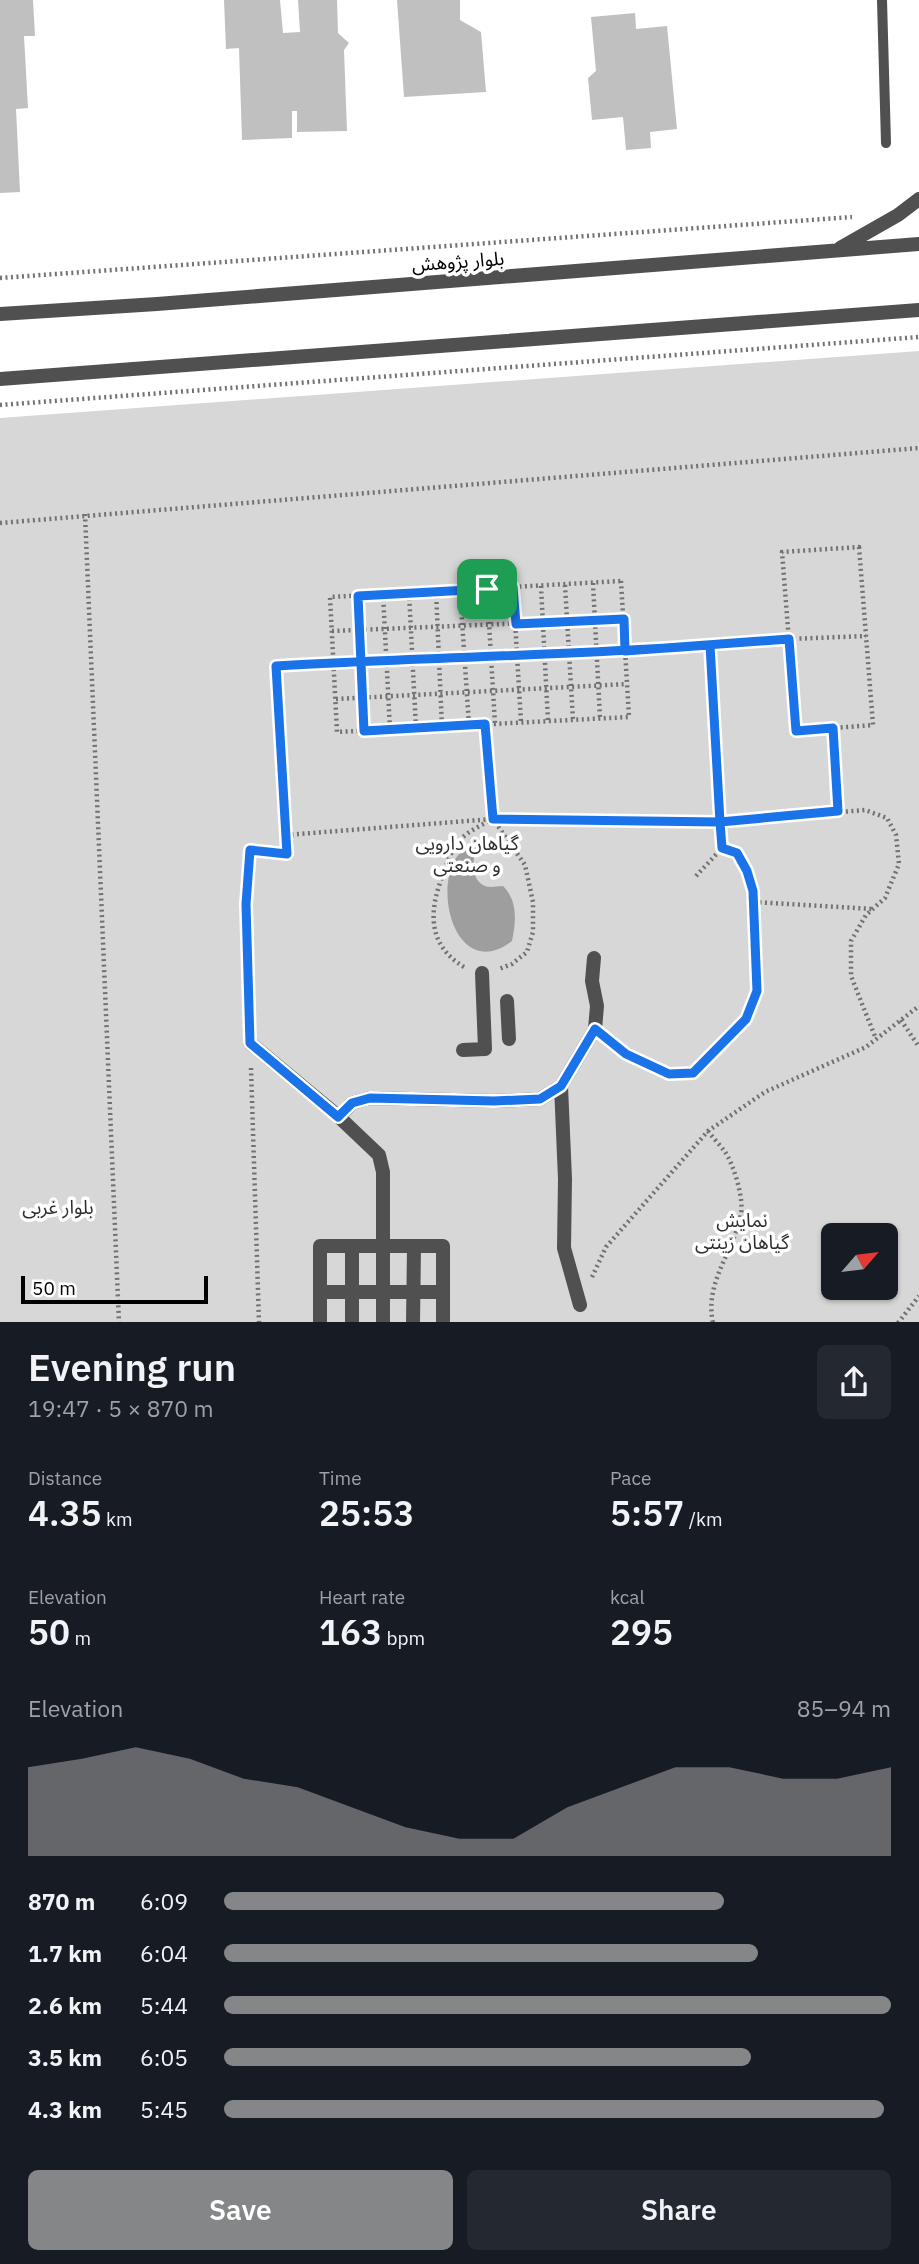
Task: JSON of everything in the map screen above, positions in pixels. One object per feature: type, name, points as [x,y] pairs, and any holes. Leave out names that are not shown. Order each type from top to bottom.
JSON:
[{"type":"street","points":[[835,251],[898,215],[919,199]]},
{"type":"street","name":"بلوار پژوهش","points":[[0,314],[919,244]]},
{"type":"street","points":[[0,379],[919,310]]},
{"type":"street","points":[[338,1117],[352,1103],[370,1098],[494,1101],[540,1099],[561,1086],[595,1029],[597,1006],[592,981],[594,958]]},
{"type":"street","points":[[463,1050],[485,1049],[482,973]]},
{"type":"street","points":[[506,1001],[509,1039]]},
{"type":"street","points":[[484,1021],[508,1020]]},
{"type":"street","points":[[250,1043],[379,1155],[383,1172],[383,1322]]},
{"type":"street","points":[[561,1086],[565,1179],[564,1248],[580,1305]]},
{"type":"street","points":[[320,1322],[320,1246],[443,1246],[443,1322]]},
{"type":"street","points":[[352,1246],[352,1322]]},
{"type":"street","points":[[413,1322],[414,1246]]},
{"type":"street","points":[[320,1292],[443,1293]]},
{"type":"lane","points":[[882,0],[886,143]]},
{"type":"path","points":[[0,278],[852,217]]},
{"type":"path","points":[[0,405],[919,337]]},
{"type":"path","points":[[0,523],[919,448]]},
{"type":"path","points":[[85,514],[119,1322]]},
{"type":"path","points":[[859,547],[873,725],[796,731],[789,639],[782,552],[859,547]]},
{"type":"path","points":[[621,582],[629,717],[337,732],[330,597],[565,584],[621,582]]},
{"type":"path","points":[[593,583],[600,718]]},
{"type":"path","points":[[565,584],[573,720]]},
{"type":"path","points":[[541,586],[548,721]]},
{"type":"path","points":[[513,587],[521,722]]},
{"type":"path","points":[[487,589],[495,724]]},
{"type":"path","points":[[460,590],[469,725]]},
{"type":"path","points":[[436,591],[442,727]]},
{"type":"path","points":[[409,593],[416,728]]},
{"type":"path","points":[[383,594],[390,729]]},
{"type":"path","points":[[358,596],[364,731]]},
{"type":"path","points":[[332,631],[624,619]]},
{"type":"path","points":[[259,1322],[246,904],[250,850],[287,854],[276,666],[625,651],[866,636]]},
{"type":"path","points":[[696,876],[722,848],[710,645]]},
{"type":"path","points":[[336,699],[627,684]]},
{"type":"path","points":[[485,724],[493,819],[525,865],[533,902],[533,932],[527,953],[512,964],[482,973],[451,959],[434,932],[433,911],[450,856],[461,839],[493,819]]},
{"type":"path","points":[[833,728],[838,811]]},
{"type":"path","points":[[286,835],[493,819],[720,822],[865,810],[887,818],[896,835],[899,864],[885,898],[866,915],[851,941],[850,976],[876,1039]]},
{"type":"path","points":[[595,1029],[626,1054],[669,1074],[693,1073],[746,1019],[757,991],[754,902],[747,871],[737,853],[722,848]]},
{"type":"path","points":[[754,902],[873,909]]},
{"type":"path","points":[[580,1305],[606,1247],[708,1131],[765,1092],[866,1047],[919,1006]]},
{"type":"path","points":[[901,1020],[919,1047]]},
{"type":"path","points":[[708,1131],[726,1153],[739,1186],[741,1213],[714,1281],[710,1312],[713,1322]]},
{"type":"path","points":[[898,1322],[919,1296]]},
{"type":"green space","name":"گیاهان دارویی و صنعتی","points":[[919,351],[919,1322],[0,1322],[0,418]]},
{"type":"shaded area","points":[[480,842],[474,859],[476,878],[485,886],[503,886],[511,898],[515,912],[512,941],[490,951],[471,948],[458,934],[450,913],[447,890],[451,868],[462,851]]},
{"type":"building","points":[[0,0],[33,0],[35,36],[24,36],[28,108],[16,109],[20,192],[0,193]]},
{"type":"building","points":[[224,0],[280,0],[283,33],[300,32],[298,0],[337,0],[338,33],[349,43],[344,50],[347,131],[297,132],[297,111],[292,111],[292,138],[242,140],[239,48],[226,49]]},
{"type":"building","points":[[397,0],[460,0],[460,20],[481,32],[486,92],[404,97]]},
{"type":"building","points":[[635,13],[636,29],[667,26],[677,129],[650,132],[651,148],[626,150],[623,117],[592,120],[588,78],[596,71],[591,17]]},
{"type":"route","points":[[487,589],[358,596],[359,630],[361,662],[364,731],[485,724],[493,819],[720,822],[722,848],[737,853],[747,871],[753,891],[757,991],[746,1019],[693,1073],[669,1074],[626,1054],[595,1029],[561,1086],[540,1099],[494,1101],[370,1098],[352,1103],[338,1117],[250,1043],[246,904],[250,850],[287,854],[276,666],[333,663],[361,662],[412,660],[465,657],[625,651],[710,645],[720,822],[838,811],[833,728],[796,731],[789,639],[625,651],[624,619],[516,624],[513,587],[487,589]]},
{"type":"park label","name":"بلوار غربی","points":[[58,1207]]},
{"type":"park label","name":"نمایش گیاهان زینتی","points":[[742,1231]]}]
